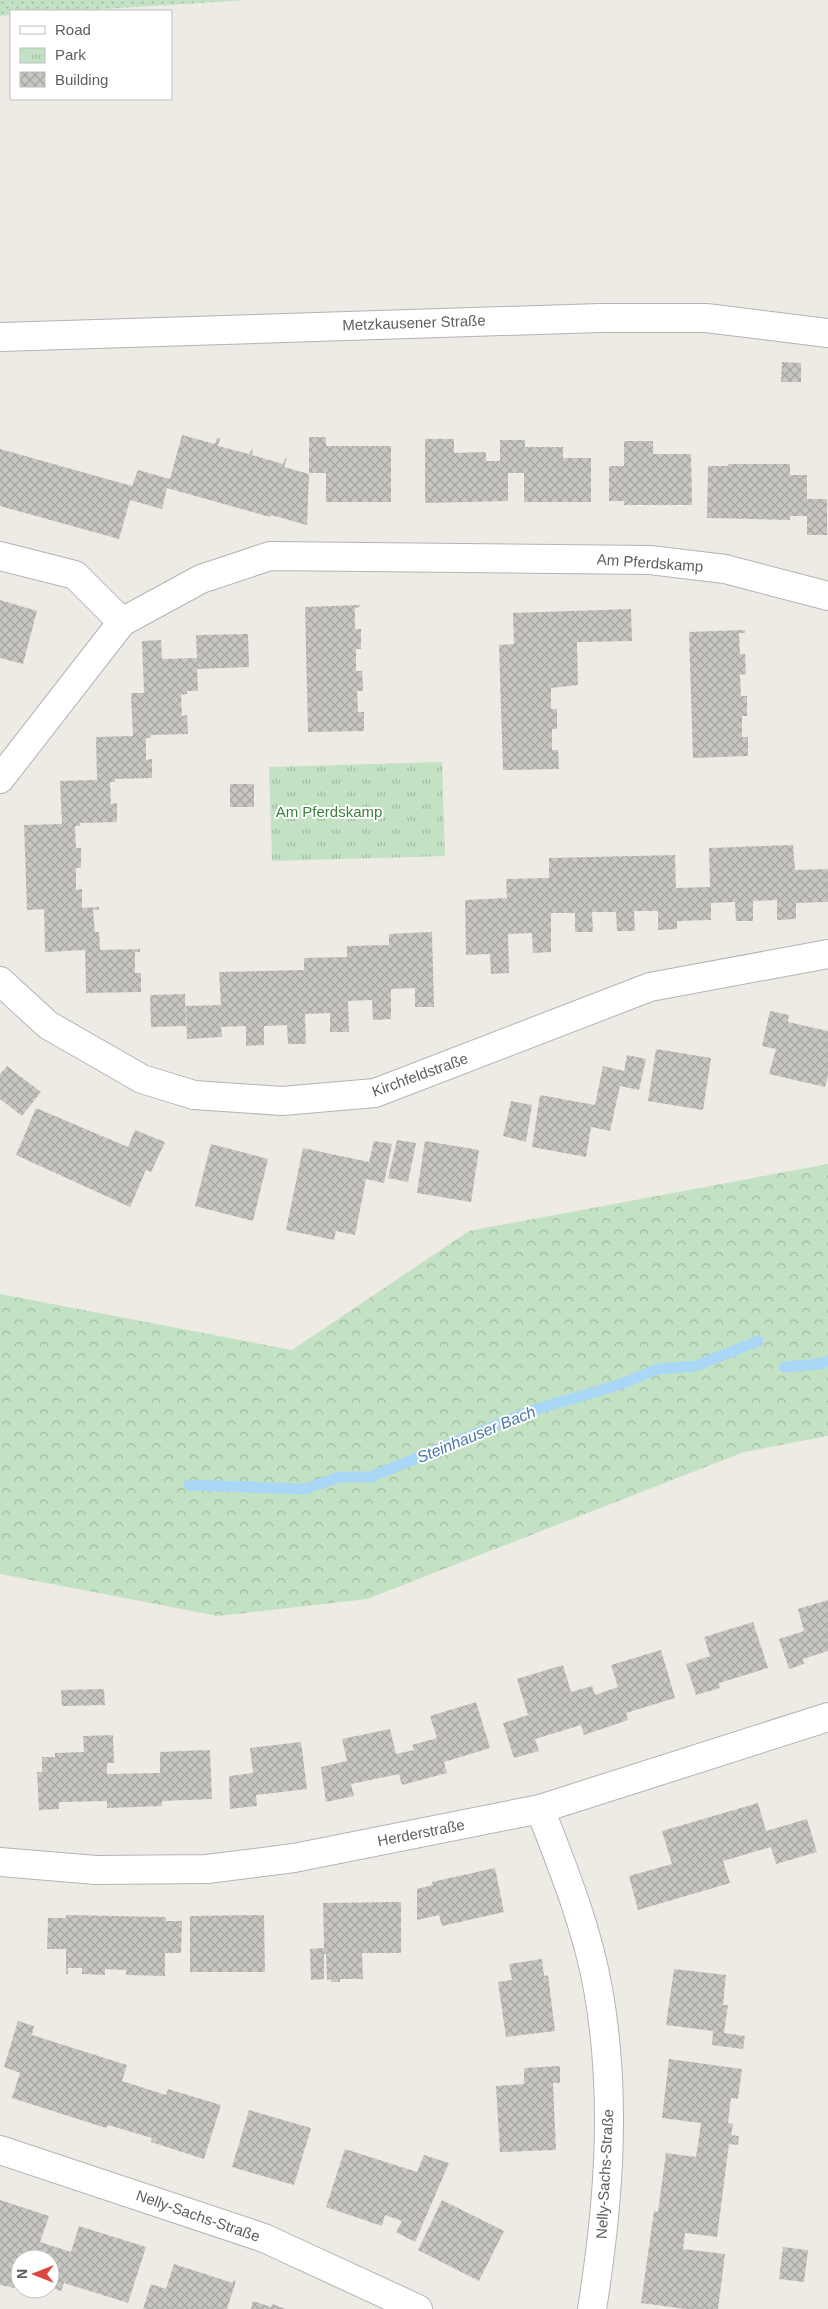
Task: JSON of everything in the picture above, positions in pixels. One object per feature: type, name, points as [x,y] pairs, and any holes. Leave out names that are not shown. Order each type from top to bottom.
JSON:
[{"type":"street","name":"Metzkausener Straße","points":[[0,337],[600,318],[706,318],[828,332]]},
{"type":"street","points":[[0,556],[75,575],[122,622]]},
{"type":"street","name":"Am Pferdskamp","points":[[0,779],[122,622],[202,578],[270,556],[650,560],[724,568],[828,596]]},
{"type":"street","name":"Kirchfeldstraße","points":[[0,982],[48,1025],[142,1080],[194,1094],[282,1102],[375,1093],[650,987],[828,954]]},
{"type":"street","name":"Herderstraße","points":[[0,1862],[96,1870],[207,1869],[294,1858],[540,1809],[828,1717]]},
{"type":"street","name":"Nelly-Sachs-Straße","points":[[540,1809],[578,1908],[598,1988],[609,2074],[609,2160],[592,2309]]},
{"type":"street","name":"Nelly-Sachs-Straße","points":[[0,2150],[264,2238],[418,2309]]},
{"type":"green space","points":[[0,0],[247,0],[88,10],[10,10],[10,15],[0,16]]},
{"type":"green space","name":"Am Pferdskamp","points":[[442,762],[445,856],[272,861],[269,767]]},
{"type":"green space","points":[[828,1164],[828,1436],[744,1452],[367,1599],[218,1616],[0,1574],[0,1294],[292,1350],[469,1231]]},
{"type":"building","points":[[782,362],[801,363],[801,382],[781,382]]},
{"type":"building","points":[[182,435],[215,444],[217,438],[220,439],[218,446],[249,454],[253,448],[252,455],[283,464],[285,458],[287,458],[284,467],[309,474],[307,525],[271,515],[270,517],[167,488],[162,509],[130,500],[119,539],[0,506],[0,449],[132,486],[138,470],[170,479]]},
{"type":"building","points":[[309,437],[326,437],[326,446],[391,446],[391,502],[326,502],[326,473],[309,473]]},
{"type":"building","points":[[425,439],[454,439],[454,453],[486,452],[486,461],[500,461],[500,440],[525,440],[525,447],[563,447],[563,458],[591,458],[591,502],[524,502],[524,473],[508,473],[508,501],[425,503]]},
{"type":"building","points":[[624,441],[653,441],[653,454],[691,454],[692,505],[624,505],[624,501],[609,501],[609,466],[624,466]]},
{"type":"building","points":[[728,464],[790,464],[790,475],[807,475],[807,499],[827,499],[827,535],[807,535],[807,516],[790,516],[790,520],[707,518],[708,466],[728,466]]},
{"type":"building","points":[[0,600],[37,611],[23,664],[0,658]]},
{"type":"building","points":[[360,605],[360,607],[355,608],[355,629],[361,629],[361,649],[356,649],[356,671],[362,671],[363,691],[357,691],[358,712],[364,712],[364,731],[308,732],[305,607]]},
{"type":"building","points":[[631,609],[632,641],[577,642],[578,685],[551,688],[551,709],[557,709],[557,729],[552,729],[552,750],[558,750],[559,769],[503,770],[499,645],[514,644],[513,613]]},
{"type":"building","points":[[745,630],[745,633],[739,633],[740,654],[745,654],[746,674],[740,675],[741,696],[747,696],[747,716],[742,716],[742,737],[748,737],[748,756],[693,758],[689,632]]},
{"type":"building","points":[[248,634],[249,667],[197,669],[198,691],[187,691],[187,694],[181,695],[182,716],[187,715],[188,734],[151,735],[151,738],[146,738],[146,760],[152,759],[152,778],[115,779],[115,782],[110,782],[111,804],[117,803],[117,822],[80,823],[80,826],[75,826],[76,848],[81,848],[81,868],[76,868],[76,890],[82,889],[82,908],[99,907],[99,910],[93,910],[95,932],[99,932],[100,950],[140,949],[140,952],[135,952],[135,973],[141,973],[141,992],[86,993],[85,950],[45,952],[44,909],[27,910],[24,825],[62,824],[60,781],[97,780],[96,737],[133,736],[131,693],[144,693],[142,641],[161,640],[162,659],[197,658],[196,635]]},
{"type":"building","points":[[230,784],[254,784],[254,807],[230,807]]},
{"type":"building","points":[[793,845],[795,870],[828,869],[828,902],[796,903],[796,919],[777,920],[777,900],[753,901],[753,921],[736,921],[735,902],[711,903],[711,920],[677,921],[677,929],[658,930],[658,911],[634,911],[635,931],[617,931],[616,912],[592,912],[593,932],[575,932],[575,913],[551,913],[551,952],[533,953],[532,933],[508,934],[509,973],[491,974],[490,954],[466,955],[465,900],[507,898],[506,879],[549,878],[549,858],[675,855],[676,888],[710,887],[709,848]]},
{"type":"building","points":[[432,932],[434,1007],[415,1007],[415,988],[391,989],[391,1019],[373,1020],[372,1000],[348,1001],[349,1032],[330,1032],[330,1013],[305,1014],[306,1044],[288,1044],[287,1025],[264,1026],[264,1045],[246,1046],[246,1026],[221,1027],[222,1037],[187,1039],[186,1006],[221,1005],[219,972],[304,970],[304,958],[347,957],[347,946],[389,945],[389,934]]},
{"type":"building","points":[[185,994],[186,1026],[151,1027],[150,995]]},
{"type":"building","points":[[770,1011],[789,1015],[788,1022],[828,1031],[828,1075],[825,1087],[769,1074],[776,1049],[762,1046]]},
{"type":"building","points":[[656,1049],[711,1058],[703,1110],[648,1101]]},
{"type":"building","points":[[627,1055],[646,1059],[639,1090],[620,1086],[610,1131],[591,1127],[586,1157],[532,1147],[540,1095],[595,1105],[603,1066],[624,1071]]},
{"type":"building","points":[[7,1066],[41,1092],[22,1116],[0,1099],[0,1074]]},
{"type":"building","points":[[511,1101],[532,1105],[526,1142],[503,1136]]},
{"type":"building","points":[[36,1108],[128,1147],[135,1130],[165,1142],[151,1172],[146,1170],[130,1207],[16,1155]]},
{"type":"building","points":[[397,1140],[416,1143],[408,1182],[388,1178]]},
{"type":"building","points":[[374,1141],[392,1144],[384,1183],[366,1179],[355,1235],[336,1231],[334,1240],[286,1230],[303,1148],[369,1162]]},
{"type":"building","points":[[425,1141],[479,1150],[471,1202],[417,1193]]},
{"type":"building","points":[[211,1144],[268,1159],[253,1221],[195,1206]]},
{"type":"building","points":[[828,1600],[828,1651],[803,1659],[804,1664],[789,1669],[779,1639],[804,1631],[798,1609]]},
{"type":"building","points":[[753,1622],[768,1668],[719,1683],[720,1688],[696,1695],[686,1664],[710,1656],[704,1637]]},
{"type":"building","points":[[661,1650],[675,1698],[626,1713],[628,1720],[584,1735],[581,1725],[535,1739],[539,1751],[514,1758],[503,1723],[528,1715],[517,1679],[563,1665],[571,1692],[592,1686],[595,1695],[618,1687],[611,1665]]},
{"type":"building","points":[[104,1689],[105,1705],[62,1706],[61,1690]]},
{"type":"building","points":[[476,1702],[490,1748],[444,1762],[447,1773],[402,1785],[399,1774],[351,1784],[354,1796],[326,1802],[321,1767],[347,1761],[342,1739],[390,1729],[396,1754],[414,1750],[412,1745],[437,1738],[430,1716]]},
{"type":"building","points":[[113,1735],[114,1763],[107,1763],[107,1774],[160,1773],[160,1752],[210,1750],[212,1799],[162,1801],[162,1806],[107,1808],[107,1801],[59,1802],[59,1809],[39,1810],[37,1772],[42,1772],[42,1757],[55,1757],[55,1753],[84,1752],[83,1736]]},
{"type":"building","points":[[301,1742],[307,1789],[256,1795],[257,1806],[230,1809],[229,1776],[253,1773],[250,1748]]},
{"type":"building","points":[[758,1803],[766,1831],[807,1819],[817,1852],[776,1864],[771,1847],[723,1861],[730,1883],[638,1910],[629,1876],[672,1864],[662,1831]]},
{"type":"building","points":[[495,1868],[504,1912],[442,1926],[439,1915],[417,1920],[417,1889],[433,1885],[432,1882]]},
{"type":"building","points":[[401,1902],[401,1953],[362,1953],[363,1979],[340,1979],[340,1982],[332,1982],[331,1979],[327,1980],[326,1954],[324,1954],[324,1979],[311,1980],[310,1949],[324,1948],[323,1903]]},
{"type":"building","points":[[66,1915],[166,1917],[166,1921],[182,1921],[181,1953],[165,1953],[165,1976],[126,1975],[126,1970],[105,1969],[105,1975],[82,1974],[82,1968],[68,1968],[68,1974],[66,1974],[66,1949],[47,1949],[48,1918],[66,1918]]},
{"type":"building","points":[[264,1915],[265,1972],[190,1972],[190,1916]]},
{"type":"building","points":[[542,1959],[544,1976],[548,1975],[555,2031],[506,2037],[498,1982],[512,1980],[509,1964]]},
{"type":"building","points":[[674,1969],[726,1975],[723,2005],[728,2005],[724,2033],[745,2036],[743,2049],[712,2045],[713,2031],[666,2025]]},
{"type":"building","points":[[18,2021],[34,2026],[32,2035],[127,2065],[122,2081],[166,2095],[168,2089],[221,2105],[204,2159],[151,2142],[152,2138],[108,2125],[106,2128],[12,2098],[20,2073],[4,2067]]},
{"type":"building","points":[[669,2059],[742,2069],[738,2099],[731,2098],[728,2123],[733,2124],[731,2135],[739,2136],[738,2145],[729,2144],[717,2237],[685,2233],[683,2249],[725,2254],[718,2309],[685,2309],[641,2303],[654,2211],[658,2212],[666,2153],[696,2157],[701,2123],[662,2118]]},
{"type":"building","points":[[560,2066],[560,2083],[553,2083],[556,2150],[500,2152],[496,2086],[524,2084],[524,2068]]},
{"type":"building","points":[[249,2110],[311,2128],[294,2185],[232,2167]]},
{"type":"building","points":[[345,2149],[417,2172],[424,2155],[449,2163],[415,2242],[396,2232],[402,2221],[385,2215],[382,2226],[326,2207]]},
{"type":"building","points":[[0,2200],[49,2216],[40,2242],[71,2252],[79,2226],[146,2247],[128,2303],[64,2283],[60,2291],[60,2249],[10,2249],[10,2287],[0,2285]]},
{"type":"building","points":[[442,2200],[504,2231],[479,2281],[418,2250]]},
{"type":"building","points":[[783,2247],[808,2250],[804,2282],[779,2279]]},
{"type":"building","points":[[174,2264],[233,2283],[233,2280],[236,2281],[227,2309],[143,2309],[151,2284],[166,2289]]},
{"type":"building","points":[[253,2301],[271,2307],[272,2304],[286,2309],[251,2309]]},
{"type":"waterway","name":"Steinhauser Bach","points":[[189,1485],[304,1489],[340,1477],[371,1477],[527,1412],[618,1385],[658,1369],[696,1366],[758,1341]]},
{"type":"waterway","name":"Steinhauser Bach","points":[[784,1367],[820,1364],[828,1361]]}]
